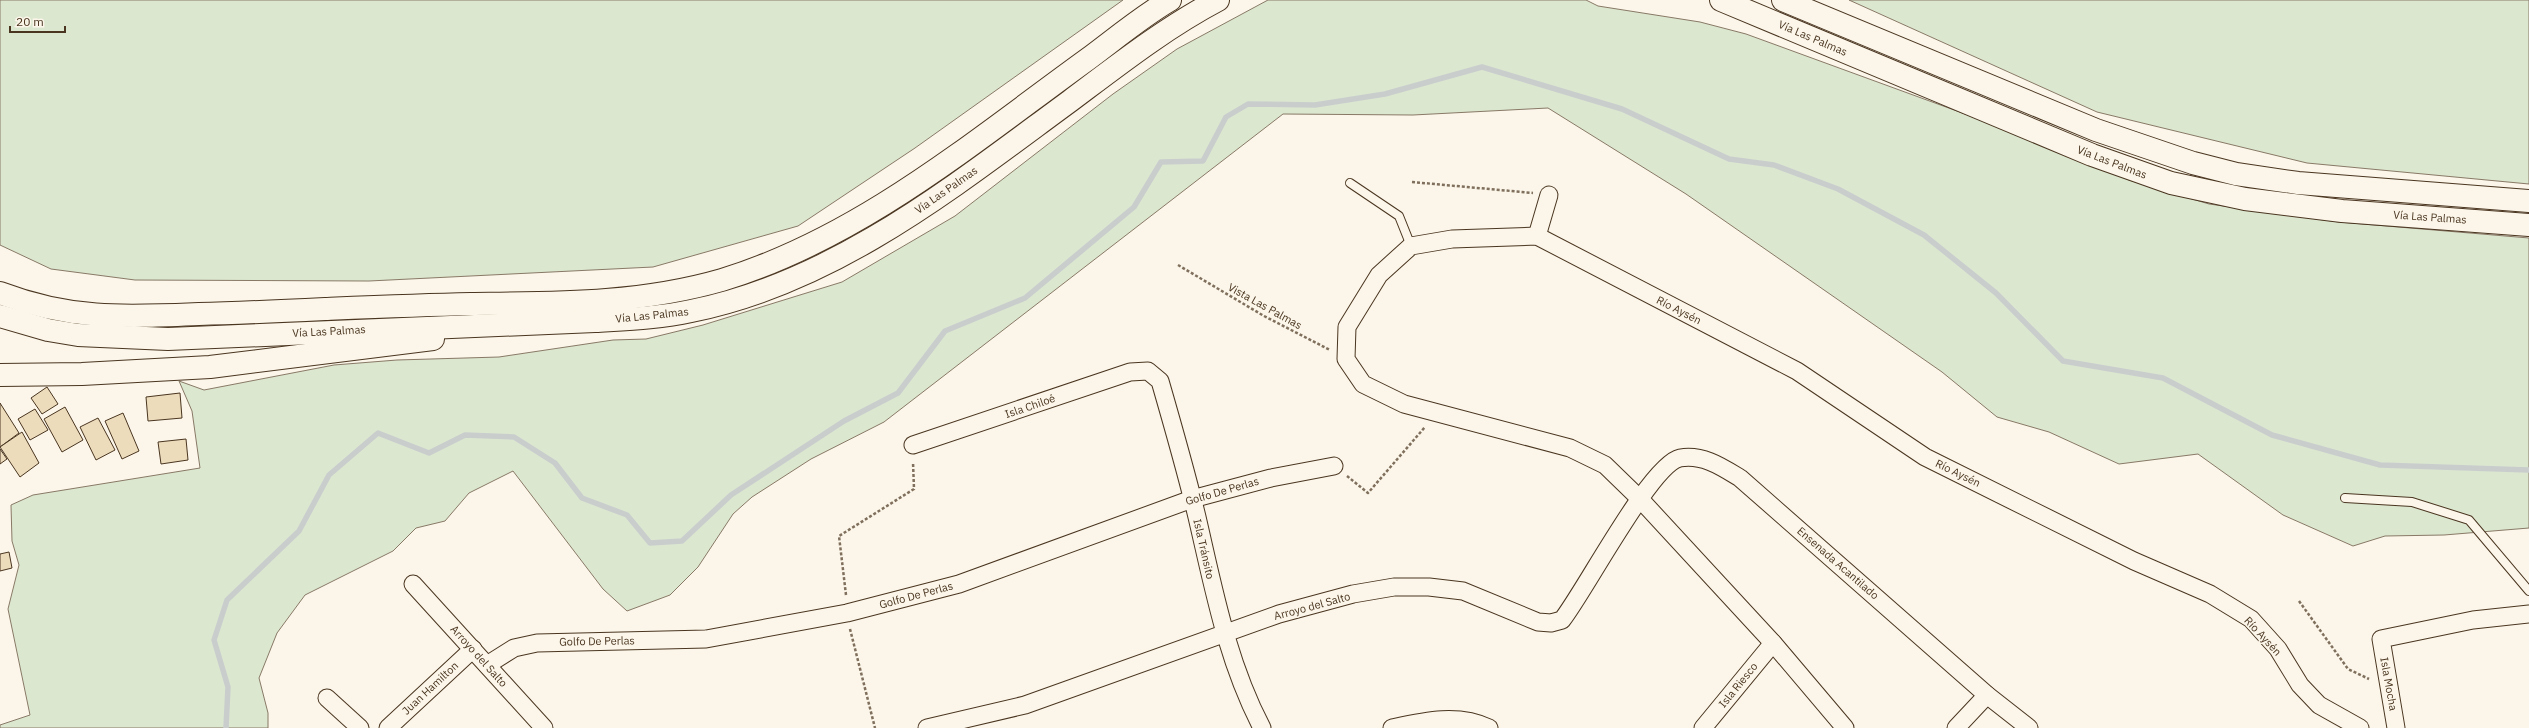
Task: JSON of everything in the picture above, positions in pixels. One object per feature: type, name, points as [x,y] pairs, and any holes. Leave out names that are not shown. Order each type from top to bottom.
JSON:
[{"type":"highway","name":"Vía Las Palmas","points":[[0,293],[48,309],[76,314],[132,318],[433,305],[568,303],[645,297],[683,289],[760,267],[797,251],[864,216],[945,163],[1170,0]]},
{"type":"highway","name":"Vía Las Palmas","points":[[0,316],[41,328],[78,335],[168,339],[657,317],[692,311],[783,283],[824,265],[867,243],[925,204],[1157,37],[1218,0]]},
{"type":"highway","name":"Vía Las Palmas","points":[[1721,0],[2092,155],[2171,183],[2245,199],[2334,210],[2529,225]]},
{"type":"highway","points":[[1783,0],[2096,130],[2193,163],[2236,174],[2298,182],[2529,201]]},
{"type":"highway","points":[[0,375],[82,374],[210,367],[437,339],[535,323]]},
{"type":"street","points":[[1537,236],[1549,195]]},
{"type":"street","name":"Río Aysén","points":[[1411,246],[1452,239],[1537,236],[1797,371],[1925,457],[2134,561],[2210,594],[2251,619],[2278,649],[2300,685],[2319,704],[2360,728]]},
{"type":"street","points":[[1411,246],[1379,275],[1347,327],[1346,359],[1363,384],[1404,404],[1570,448],[1605,465],[1640,499],[1773,643],[1845,728]]},
{"type":"street","name":"Isla Chiloé","points":[[912,445],[1130,372],[1148,371]]},
{"type":"street","name":"Isla Tránsito","points":[[1148,371],[1160,381],[1192,499],[1224,632],[1244,694],[1262,728]]},
{"type":"street","name":"Ensenada Acantilado","points":[[1640,499],[1664,467],[1680,458],[1697,458],[1714,462],[1740,478],[1987,695],[2029,728]]},
{"type":"street","name":"Golfo De Perlas","points":[[487,665],[514,648],[537,643],[706,639],[847,614],[959,584],[1192,499],[1272,478],[1334,466]]},
{"type":"street","name":"Arroyo del Salto","points":[[927,728],[1024,705],[1224,632],[1286,612],[1353,594],[1394,587],[1429,587],[1463,591],[1538,622],[1552,623],[1562,620],[1640,499]]},
{"type":"street","name":"Arroyo del Salto","points":[[413,584],[544,728]]},
{"type":"street","name":"Isla Mocha","points":[[2396,728],[2381,639],[2473,620],[2529,614]]},
{"type":"street","name":"Isla Riesco","points":[[1703,728],[1773,643]]},
{"type":"street","name":"Juan Hamilton","points":[[388,728],[473,649]]},
{"type":"street","points":[[1956,728],[1987,695]]},
{"type":"street","points":[[328,698],[360,728]]},
{"type":"street","points":[[1392,728],[1428,720],[1452,719],[1490,728]]},
{"type":"lane","points":[[1350,183],[1399,216],[1411,246]]},
{"type":"lane","points":[[2345,498],[2412,502],[2469,520],[2529,591]]},
{"type":"path","points":[[1412,182],[1549,195]]},
{"type":"path","name":"Vista Las Palmas","points":[[1178,265],[1264,316],[1346,359]]},
{"type":"path","points":[[1334,466],[1368,493],[1437,412]]},
{"type":"path","points":[[875,728],[847,614],[846,579],[839,536],[914,489],[912,445]]},
{"type":"path","points":[[2299,601],[2348,669],[2390,688]]},
{"type":"green space","points":[[0,0],[1123,0],[915,148],[798,226],[653,267],[369,281],[135,280],[51,269],[0,245]]},
{"type":"green space","points":[[1268,0],[1586,0],[1598,6],[1700,22],[1746,34],[1998,126],[2129,180],[2209,204],[2339,222],[2529,238],[2529,528],[2444,535],[2385,536],[2353,546],[2283,515],[2198,454],[2119,464],[2049,432],[1997,417],[1942,372],[1686,194],[1548,108],[1413,115],[1283,114],[884,422],[811,459],[752,497],[733,514],[698,567],[670,595],[627,611],[603,589],[513,471],[469,493],[445,521],[416,528],[393,551],[305,595],[277,633],[259,678],[268,713],[268,728],[0,728],[0,725],[30,715],[8,609],[19,565],[12,541],[11,505],[33,495],[200,468],[192,411],[179,381],[204,390],[334,365],[397,360],[499,357],[613,340],[646,339],[703,325],[842,282],[955,216],[1113,94],[1177,49]]},
{"type":"green space","points":[[1849,0],[2529,0],[2529,184],[2307,163],[2097,112]]},
{"type":"building","points":[[47,387],[58,404],[42,414],[31,398]]},
{"type":"building","points":[[180,393],[182,418],[148,421],[146,397]]},
{"type":"building","points":[[0,403],[19,433],[0,447]]},
{"type":"building","points":[[65,407],[83,440],[62,452],[44,419]]},
{"type":"building","points":[[35,409],[48,430],[30,440],[18,419]]},
{"type":"building","points":[[123,413],[139,451],[122,459],[105,421]]},
{"type":"building","points":[[98,418],[115,450],[96,460],[80,427]]},
{"type":"building","points":[[22,432],[39,463],[20,477],[0,447]]},
{"type":"building","points":[[186,439],[188,460],[161,464],[158,442]]},
{"type":"building","points":[[0,449],[7,459],[0,464]]},
{"type":"building","points":[[9,552],[12,568],[0,571],[0,554]]},
{"type":"waterway","points":[[226,728],[228,687],[214,640],[227,600],[299,531],[329,475],[378,433],[429,453],[465,435],[514,437],[555,463],[582,498],[627,515],[650,543],[682,541],[731,495],[844,421],[898,393],[945,331],[1025,298],[1134,207],[1161,162],[1203,161],[1226,117],[1248,104],[1315,105],[1385,94],[1482,67],[1622,109],[1729,159],[1774,165],[1838,189],[1924,235],[1996,293],[2063,361],[2163,378],[2272,435],[2380,465],[2529,470]]}]
